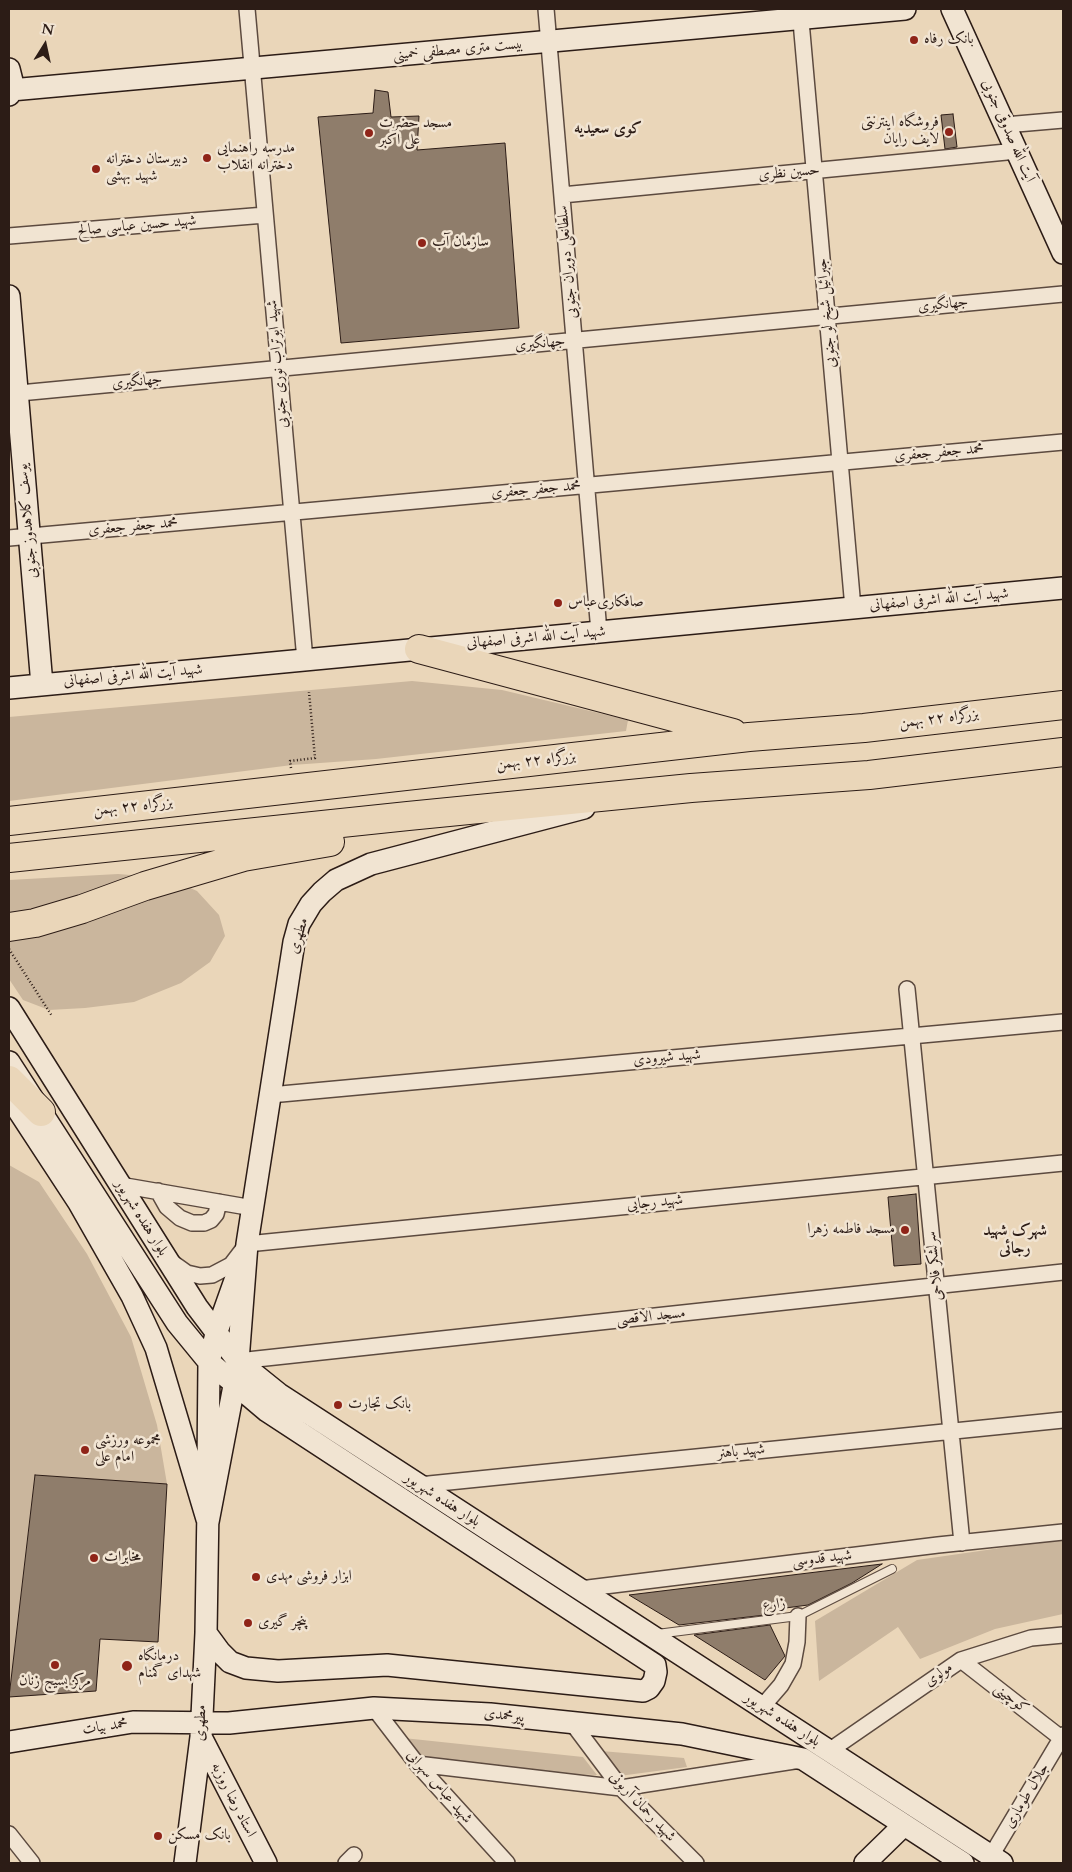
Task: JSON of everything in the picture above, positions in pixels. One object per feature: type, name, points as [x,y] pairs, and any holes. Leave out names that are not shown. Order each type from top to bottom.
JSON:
[{"type":"highway","points":[[419,649],[749,737]]},
{"type":"highway","name":"بزرگراه ۲۲ بهمن","points":[[9,821],[749,737],[864,728],[1063,705]]},
{"type":"highway","points":[[9,858],[418,815],[726,786],[869,775],[1063,752]]},
{"type":"highway","points":[[9,927],[35,923],[82,909],[144,886],[243,857],[306,845],[726,786]]},
{"type":"highway","points":[[9,1080],[41,1112]]},
{"type":"main road","name":"بیست متری مصطفی خمینی","points":[[10,93],[252,68],[549,41],[801,14],[905,9]]},
{"type":"main road","name":"آیت الله صدوقی جنوبی","points":[[952,9],[1063,253]]},
{"type":"main road","points":[[9,68],[12,81],[10,93]]},
{"type":"main road","name":"یوسف کلاهدوز جنوبی","points":[[9,296],[19,537],[42,685]]},
{"type":"main road","name":"شهید آیت الله اشرفی اصفهانی","points":[[9,688],[1063,588]]},
{"type":"main road","name":"مطهری","points":[[247,1244],[294,942],[299,924],[311,904],[336,880],[370,864],[598,804]]},
{"type":"main road","name":"بلوار هفده شهریور","points":[[9,1008],[216,1334],[238,1361],[279,1394],[997,1860]]},
{"type":"main road","name":"بلوار هفده شهریور","points":[[9,1062],[177,1323],[209,1362],[234,1386],[266,1412],[655,1665],[656,1672],[654,1681],[649,1688],[643,1691],[387,1665],[278,1671],[246,1668],[230,1662],[206,1633]]},
{"type":"main road","points":[[9,1096],[79,1203],[132,1296],[156,1348],[208,1522]]},
{"type":"main road","points":[[208,1522],[209,1362],[216,1334],[247,1244]]},
{"type":"main road","points":[[208,1522],[238,1361],[247,1244]]},
{"type":"main road","name":"مطهری","points":[[185,1863],[201,1730],[206,1633],[208,1522]]},
{"type":"main road","name":"پیرمحمدی","points":[[201,1730],[229,1723],[374,1708],[490,1714],[682,1734],[803,1759]]},
{"type":"main road","name":"محمد بیات","points":[[9,1742],[132,1722],[201,1730]]},
{"type":"main road","name":"استاد رضا روزبه","points":[[201,1730],[266,1863]]},
{"type":"main road","name":"بلوار هفده شهریور","points":[[803,1759],[963,1863]]},
{"type":"main road","points":[[865,1863],[904,1825]]},
{"type":"street","name":"شهید ابوتراب نوری جنوبی","points":[[247,9],[305,660]]},
{"type":"street","name":"سلطانعلی دویران جنوبی","points":[[546,9],[599,632]]},
{"type":"street","name":"جبرائیل شیخ لو جنوبی","points":[[801,14],[853,608]]},
{"type":"street","points":[[1005,125],[1063,120]]},
{"type":"street","name":"حسین نظری","points":[[562,194],[1017,151]]},
{"type":"street","name":"شهید حسین عباسی صالح","points":[[9,236],[265,215]]},
{"type":"street","name":"جهانگیری","points":[[13,394],[1063,294]]},
{"type":"street","name":"محمد جعفر جعفری","points":[[19,537],[1063,442]]},
{"type":"street","name":"سرلشکر فلاحی","points":[[907,988],[962,1543]]},
{"type":"street","name":"شهید شیرودی","points":[[270,1095],[1063,1022]]},
{"type":"street","name":"شهید رجایی","points":[[247,1244],[1063,1164]]},
{"type":"street","points":[[120,1185],[253,1208]]},
{"type":"street","points":[[158,1191],[167,1207],[180,1218],[192,1223],[204,1223],[211,1220],[216,1214],[219,1202]]},
{"type":"street","points":[[163,1252],[175,1266],[187,1273],[200,1276],[212,1275],[231,1265],[247,1244]]},
{"type":"street","name":"مسجد الاقصی","points":[[238,1361],[1063,1272]]},
{"type":"street","name":"شهید باهنر","points":[[419,1485],[1063,1420]]},
{"type":"street","name":"شهید قدوسی","points":[[580,1589],[938,1545],[1063,1532]]},
{"type":"street","points":[[762,1707],[781,1685],[793,1664],[797,1642],[798,1616]]},
{"type":"street","name":"مولوی","points":[[829,1751],[961,1660],[1031,1638],[1063,1635]]},
{"type":"street","name":"کوچینی","points":[[961,1660],[1062,1736]]},
{"type":"street","name":"شهید عباس سهرابی","points":[[374,1708],[417,1764],[507,1863]]},
{"type":"street","name":"شهید رحمان آربونی","points":[[573,1724],[620,1788],[696,1863]]},
{"type":"street","name":"جلال طوماری","points":[[997,1860],[1062,1736]]},
{"type":"street","points":[[417,1764],[620,1788],[803,1759]]},
{"type":"street","points":[[9,1834],[32,1863]]},
{"type":"lane","name":"زارع","points":[[650,1634],[798,1616],[892,1569]]},
{"type":"path","points":[[290,761],[315,758],[309,692]]},
{"type":"path","points":[[9,950],[52,1016]]},
{"type":"shaded area","points":[[412,681],[502,690],[628,720],[626,731],[376,759],[292,765],[9,801],[9,717]]},
{"type":"shaded area","points":[[118,874],[168,878],[197,891],[219,915],[225,936],[210,962],[181,983],[134,1002],[49,1010],[23,1000],[9,979],[9,880]]},
{"type":"shaded area","name":"مجموعه ورزشی امام علی","points":[[9,1165],[39,1182],[87,1254],[131,1337],[157,1425],[167,1484],[35,1475],[9,1696]]},
{"type":"shaded area","points":[[1063,1539],[1063,1614],[995,1629],[920,1659],[898,1627],[819,1681],[815,1621],[917,1560]]},
{"type":"shaded area","points":[[394,1737],[583,1757],[597,1775],[569,1774],[468,1764],[450,1760],[414,1758]]},
{"type":"shaded area","points":[[601,1751],[684,1758],[687,1767],[619,1776]]},
{"type":"building","name":"سازمان آب","points":[[375,90],[388,92],[391,117],[419,116],[417,150],[505,143],[519,328],[341,343],[318,117],[373,113]]},
{"type":"building","name":"فروشگاه اینترنتی لایف رایان","points":[[953,114],[957,147],[945,149],[941,115]]},
{"type":"building","name":"مسجد فاطمه زهرا","points":[[916,1194],[921,1264],[894,1266],[888,1197]]},
{"type":"building","name":"مخابرات","points":[[35,1475],[167,1484],[158,1642],[100,1639],[96,1691],[9,1697]]},
{"type":"building","points":[[882,1564],[852,1583],[808,1605],[763,1611],[765,1615],[679,1625],[629,1595]]},
{"type":"building","points":[[770,1625],[785,1656],[765,1680],[694,1635]]},
{"type":"place","name":"بانک رفاه","points":[[914,40]]},
{"type":"place","name":"فروشگاه اینترنتی لایف رایان","points":[[949,132]]},
{"type":"place","name":"مسجد حضرت علی اکبر","points":[[369,133]]},
{"type":"place","name":"مدرسه راهنمایی دخترانه انقلاب","points":[[207,158]]},
{"type":"place","name":"دبیرستان دخترانه شهید بهشی","points":[[96,169]]},
{"type":"place","name":"سازمان آب","points":[[422,243]]},
{"type":"place","name":"صافکاری‌عباس","points":[[558,603]]},
{"type":"place","name":"مسجد فاطمه زهرا","points":[[905,1230]]},
{"type":"place","name":"بانک تجارت","points":[[338,1405]]},
{"type":"place","name":"مجموعه ورزشی امام علی","points":[[85,1450]]},
{"type":"place","name":"مخابرات","points":[[94,1558]]},
{"type":"place","name":"ابزار فروشی مهدی","points":[[256,1577]]},
{"type":"place","name":"پنچر گیری","points":[[248,1623]]},
{"type":"place","name":"مرکز بسیج زنان","points":[[55,1665]]},
{"type":"place","name":"درمانگاه شهدای گمنام","points":[[127,1666]]},
{"type":"place","name":"بانک مسکن","points":[[158,1836]]},
{"type":"district","name":"کوی سعیدیه","points":[[608,129]]},
{"type":"district","name":"شهرک شهید رجائی","points":[[1015,1240]]}]
